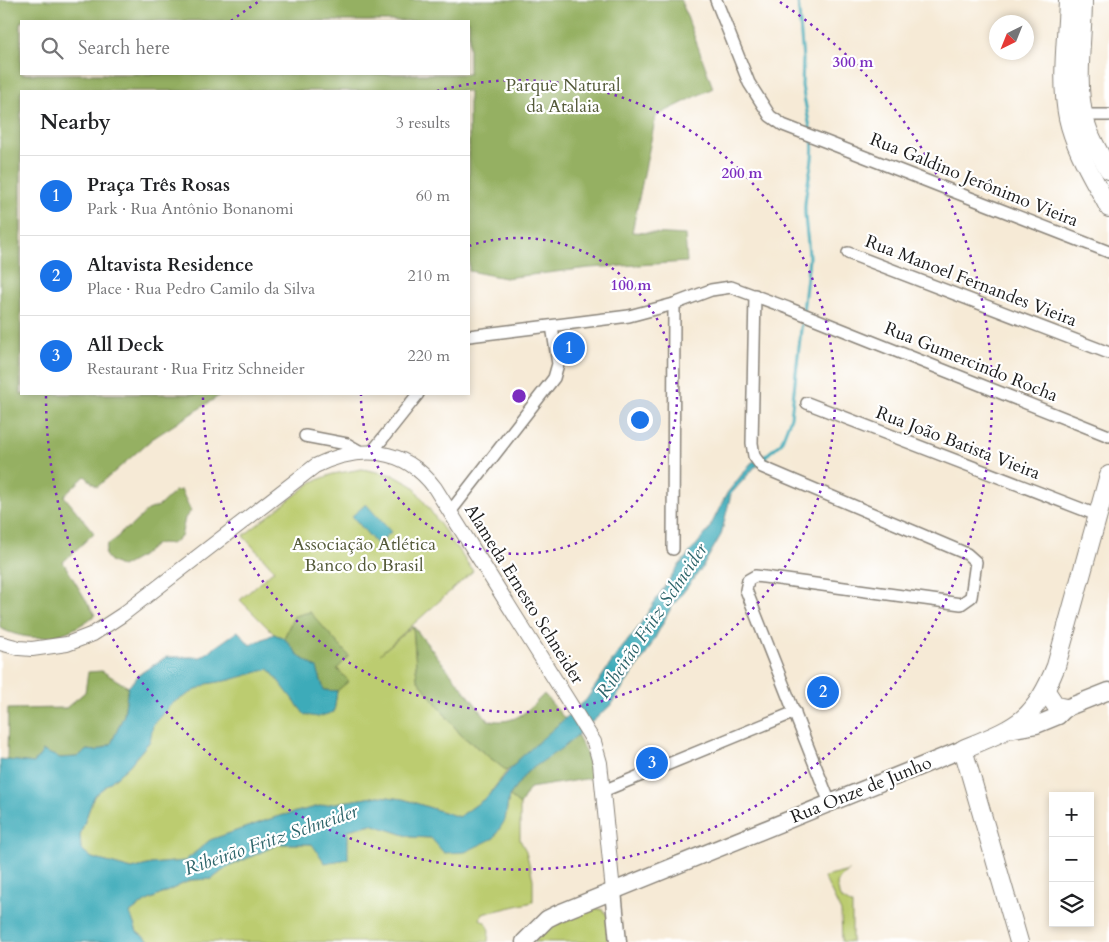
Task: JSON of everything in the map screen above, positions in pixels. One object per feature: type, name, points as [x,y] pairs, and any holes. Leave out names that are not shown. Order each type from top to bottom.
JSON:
[{"type":"main road","points":[[1068,0],[1065,90],[1068,120],[1078,147],[1109,208]]},
{"type":"main road","points":[[1083,0],[1080,93],[1083,115],[1093,143],[1109,170]]},
{"type":"main road","points":[[1013,729],[1030,712],[1046,691],[1056,666],[1109,475]]},
{"type":"main road","points":[[1046,691],[1056,706],[1066,708]]},
{"type":"main road","name":"Rua Onze de Junho","points":[[524,942],[547,919],[1013,729],[1036,725],[1058,716],[1066,708],[1109,691]]},
{"type":"main road","points":[[964,749],[1019,942]]},
{"type":"main road","points":[[613,891],[618,942]]},
{"type":"street","name":"Rua Galdino Jerônimo Vieira","points":[[716,0],[749,83],[770,116],[783,125],[827,140],[1109,252]]},
{"type":"street","points":[[1083,115],[1109,115]]},
{"type":"street","name":"Rua Manoel Fernandes Vieira","points":[[848,253],[1109,353]]},
{"type":"street","name":"Rua Gumercindo Rocha","points":[[470,336],[629,316],[674,304],[720,287],[740,289],[1109,436]]},
{"type":"street","points":[[755,295],[752,443],[754,456],[762,467],[974,558],[976,562],[971,597],[961,604],[764,577],[755,576],[748,580],[746,590],[830,803]]},
{"type":"street","points":[[673,549],[674,304]]},
{"type":"street","points":[[450,512],[554,378],[558,364],[552,326]]},
{"type":"street","points":[[0,643],[19,648],[40,648],[67,644],[93,634],[122,615],[304,474],[328,460],[367,452],[417,395]]},
{"type":"street","name":"Rua João Batista Vieira","points":[[807,403],[1097,515]]},
{"type":"street","points":[[305,436],[347,444],[367,452]]},
{"type":"street","name":"Alameda Ernesto Schneider","points":[[367,452],[396,458],[419,471],[427,478],[588,730],[598,753],[613,891]]},
{"type":"street","points":[[603,791],[795,712]]},
{"type":"green space","name":"Parque Natural da Atalaia","points":[[0,0],[681,0],[713,88],[656,116],[632,232],[685,235],[687,262],[589,268],[505,278],[470,271],[470,90],[20,90],[20,395],[220,395],[152,439],[97,487],[85,476],[64,496],[94,533],[63,562],[95,615],[84,623],[61,634],[37,637],[12,633],[0,628]]},
{"type":"green space","name":"Associação Atlética Banco do Brasil","points":[[362,469],[393,475],[413,486],[473,571],[380,654],[413,626],[417,679],[461,735],[507,771],[487,797],[459,817],[403,799],[379,796],[324,805],[276,817],[210,840],[185,861],[151,864],[132,869],[92,858],[81,849],[80,835],[94,796],[128,767],[150,741],[152,725],[171,704],[207,683],[230,680],[269,668],[305,715],[334,712],[337,691],[348,681],[294,616],[284,638],[274,634],[240,600],[274,570],[243,536],[312,482],[333,474]]},
{"type":"green space","points":[[181,490],[191,511],[185,518],[181,537],[171,544],[161,543],[155,545],[143,555],[122,567],[110,561],[105,555],[107,545],[148,510],[159,506],[175,491]]},
{"type":"green space","points":[[310,612],[349,656],[337,669],[349,681],[337,691],[324,690],[317,668],[300,657],[284,638],[294,616]]},
{"type":"green space","points":[[413,626],[488,720],[506,721],[520,716],[544,694],[565,719],[507,771],[461,735],[417,679]]},
{"type":"green space","points":[[102,671],[128,687],[124,715],[111,744],[96,751],[87,750],[77,757],[60,758],[43,751],[34,763],[7,760],[8,709],[66,708],[85,692],[88,672]]},
{"type":"green space","points":[[577,735],[587,755],[592,778],[530,788],[520,805],[509,796],[527,772]]},
{"type":"green space","points":[[509,796],[520,805],[520,840],[526,851],[533,879],[533,902],[482,914],[480,919],[488,926],[488,942],[151,942],[137,932],[130,913],[145,902],[191,880],[212,879],[226,868],[279,844],[312,844],[348,830],[372,824],[411,837],[431,838],[505,820]]},
{"type":"green space","points":[[849,871],[841,876],[837,884],[840,898],[852,905],[852,942],[842,942],[841,912],[824,877]]},
{"type":"green space","points":[[595,908],[603,910],[608,916],[607,942],[533,942],[550,927]]},
{"type":"water","points":[[764,455],[768,460],[755,467],[731,494],[721,535],[702,568],[671,608],[647,653],[610,706],[565,746],[527,772],[509,796],[505,820],[494,838],[465,852],[444,853],[431,838],[411,837],[371,824],[348,830],[348,859],[325,863],[312,844],[279,844],[226,868],[212,879],[191,880],[145,902],[130,913],[137,932],[151,942],[0,942],[0,759],[34,763],[43,751],[60,758],[77,757],[87,750],[96,751],[111,744],[124,715],[128,687],[141,673],[166,657],[201,657],[238,631],[250,645],[274,634],[284,638],[300,657],[317,668],[324,690],[337,691],[334,712],[318,717],[305,715],[269,669],[230,680],[207,684],[171,704],[153,725],[150,741],[128,767],[94,796],[80,835],[81,849],[92,858],[132,869],[151,864],[185,861],[210,840],[276,817],[324,805],[379,796],[403,799],[459,817],[487,797],[518,760],[586,700],[617,654],[637,629],[676,569],[708,531],[727,493],[751,463]]},
{"type":"water","points":[[366,504],[391,532],[377,545],[352,516]]},
{"type":"waterway","name":"Ribeirão Fritz Schneider","points":[[798,0],[803,60],[802,86],[811,133]]},
{"type":"waterway","name":"Ribeirão Fritz Schneider","points":[[763,458],[781,443],[791,417],[809,259],[805,205],[813,147],[812,139]]},
{"type":"place","name":"Praça Três Rosas","points":[[569,348]]},
{"type":"place","name":"Altavista Residence","points":[[823,692]]},
{"type":"place","name":"All Deck","points":[[652,763]]}]
